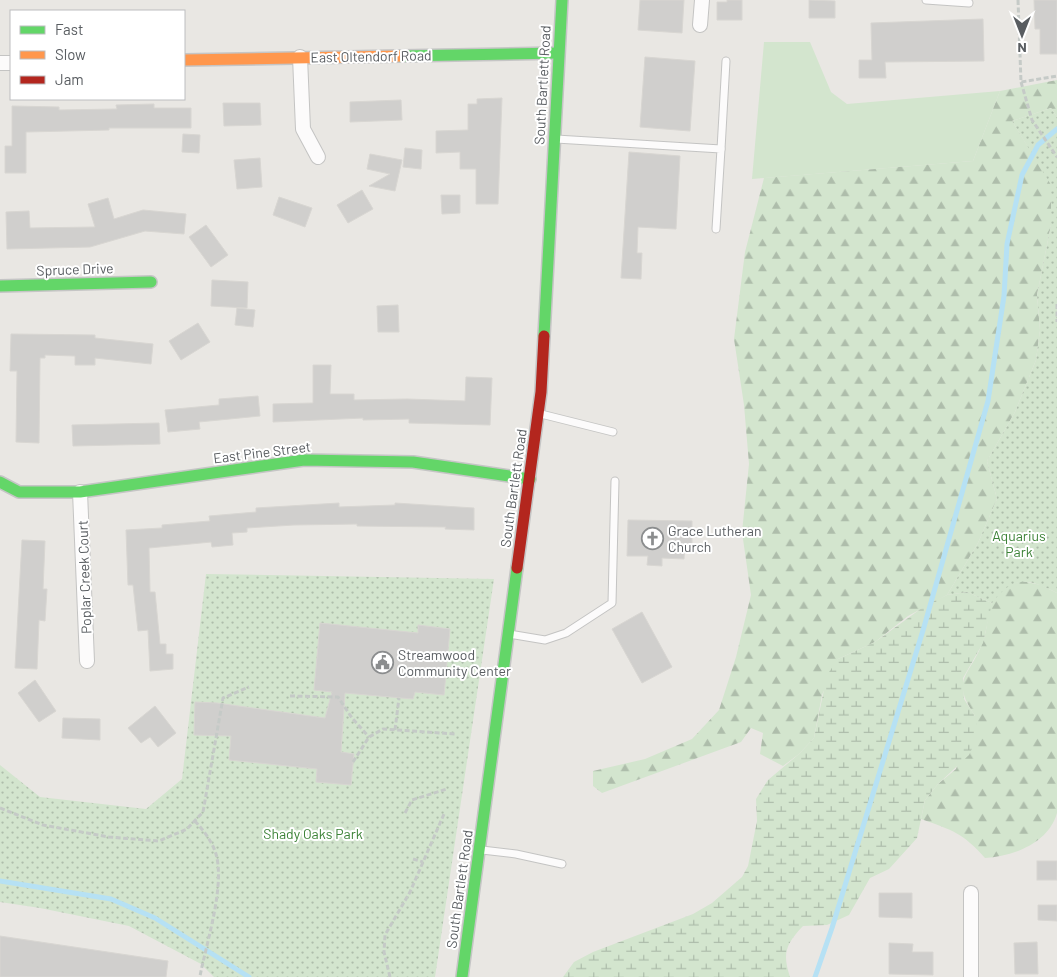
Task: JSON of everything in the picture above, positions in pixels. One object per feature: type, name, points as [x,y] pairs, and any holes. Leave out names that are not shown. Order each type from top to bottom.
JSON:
[{"type":"street","name":"South Bartlett Road","points":[[462,977],[538,413],[562,0]]},
{"type":"street","points":[[700,25],[702,0]]},
{"type":"street","name":"East Oltendorf Road","points":[[185,60],[558,53]]},
{"type":"street","points":[[300,57],[303,129],[318,157]]},
{"type":"street","name":"Spruce Drive","points":[[0,286],[151,282]]},
{"type":"street","name":"East Pine Street","points":[[0,482],[19,492],[80,492],[304,460],[413,462],[530,479]]},
{"type":"street","name":"Poplar Creek Court","points":[[80,492],[87,661]]},
{"type":"street","points":[[971,893],[971,977]]},
{"type":"lane","points":[[926,0],[969,3]]},
{"type":"lane","points":[[716,229],[726,61]]},
{"type":"lane","points":[[553,138],[721,149]]},
{"type":"lane","points":[[538,413],[613,432]]},
{"type":"lane","points":[[508,634],[545,640],[566,633],[612,603],[615,481]]},
{"type":"lane","points":[[479,850],[516,854],[562,864]]},
{"type":"path","points":[[1018,0],[1021,82],[1032,120],[1057,157]]},
{"type":"path","points":[[1021,82],[1057,76]]},
{"type":"path","points":[[1057,304],[1057,322]]},
{"type":"path","points":[[0,808],[43,825],[109,838],[159,841],[188,829],[203,812],[223,698],[250,687]]},
{"type":"path","points":[[290,696],[338,698],[352,718],[370,737]]},
{"type":"path","points":[[395,730],[399,698]]},
{"type":"path","points":[[353,762],[370,737],[383,729],[455,734]]},
{"type":"path","points":[[405,813],[412,800],[447,789]]},
{"type":"path","points":[[390,977],[384,952],[385,935],[410,892],[444,814]]},
{"type":"path","points":[[195,821],[205,832],[216,853],[220,880],[200,976]]},
{"type":"path","points":[[413,859],[423,862]]},
{"type":"green space","points":[[764,42],[810,42],[831,92],[847,104],[1000,91],[973,161],[752,179]]},
{"type":"green space","points":[[1057,80],[1057,117],[1051,108],[1012,121],[1052,185],[1051,225],[1037,295],[1040,330],[1036,360],[1015,412],[987,461],[997,499],[978,543],[947,595],[908,616],[875,642],[838,659],[822,695],[814,738],[799,754],[783,766],[760,754],[763,733],[751,728],[741,742],[602,793],[593,786],[593,771],[645,759],[692,739],[719,710],[736,657],[751,595],[742,532],[749,464],[744,405],[734,339],[745,252],[764,178],[973,161],[1000,91]]},
{"type":"green space","name":"Aquarius Park","points":[[1051,108],[1057,117],[1057,593],[1038,584],[1022,582],[1007,588],[992,603],[967,592],[947,595],[978,543],[997,499],[987,461],[1015,412],[1036,360],[1040,330],[1037,295],[1051,225],[1051,185],[1012,121]]},
{"type":"green space","name":"Shady Oaks Park","points":[[206,574],[494,579],[435,977],[214,977],[201,964],[129,926],[0,902],[0,765],[40,797],[146,809],[182,779]]},
{"type":"green space","points":[[1022,581],[1041,585],[1057,593],[1057,813],[1046,833],[1038,840],[1018,851],[985,858],[970,843],[956,833],[921,819],[925,800],[938,784],[956,769],[975,716],[964,694],[964,679],[982,644],[991,606],[998,593],[1004,587]]},
{"type":"green space","points":[[967,592],[992,603],[983,643],[963,678],[964,699],[975,716],[978,736],[969,755],[938,784],[925,800],[917,838],[889,869],[870,878],[849,915],[827,925],[803,926],[793,938],[786,955],[790,977],[563,977],[574,962],[593,952],[693,914],[712,903],[742,877],[748,866],[757,821],[756,799],[768,780],[799,754],[814,738],[827,675],[838,659],[875,642],[926,605],[947,595]]},
{"type":"building","points":[[640,0],[684,0],[682,33],[638,30]]},
{"type":"building","points":[[727,0],[742,0],[742,20],[717,20],[717,2],[727,2]]},
{"type":"building","points":[[809,0],[835,1],[835,18],[809,18]]},
{"type":"building","points":[[1034,0],[1057,0],[1057,54],[1040,54],[1040,29],[1035,29]]},
{"type":"building","points":[[983,19],[984,61],[885,62],[886,78],[859,78],[859,60],[872,60],[871,23]]},
{"type":"building","points":[[645,57],[695,61],[690,131],[640,127]]},
{"type":"building","points":[[502,98],[498,204],[476,204],[476,169],[460,169],[460,152],[436,153],[436,131],[468,130],[468,104],[477,104],[477,99]]},
{"type":"building","points":[[401,100],[402,120],[350,122],[350,102]]},
{"type":"building","points":[[223,103],[260,103],[261,125],[224,126]]},
{"type":"building","points":[[154,104],[154,108],[191,108],[191,128],[109,128],[109,130],[26,132],[26,173],[5,173],[5,146],[12,146],[12,106],[59,107],[59,110],[117,109],[116,105]]},
{"type":"building","points":[[183,134],[200,135],[199,153],[182,152]]},
{"type":"building","points":[[405,148],[422,150],[421,169],[403,167]]},
{"type":"building","points":[[629,152],[680,156],[676,229],[638,227],[637,253],[642,253],[641,279],[621,278]]},
{"type":"building","points":[[370,154],[402,160],[395,191],[369,186],[390,174],[367,169]]},
{"type":"building","points":[[260,158],[262,187],[237,189],[234,160]]},
{"type":"building","points":[[362,190],[373,209],[348,223],[337,205]]},
{"type":"building","points":[[441,195],[460,195],[460,213],[442,214]]},
{"type":"building","points":[[279,197],[312,208],[305,227],[273,215]]},
{"type":"building","points":[[108,198],[114,219],[143,210],[186,214],[184,234],[145,231],[90,247],[7,249],[6,212],[29,211],[30,228],[95,227],[88,204]]},
{"type":"building","points":[[206,225],[228,255],[211,267],[189,237]]},
{"type":"building","points":[[212,280],[248,282],[247,308],[211,306]]},
{"type":"building","points":[[398,305],[399,332],[378,332],[377,306]]},
{"type":"building","points":[[237,308],[255,310],[253,327],[235,325]]},
{"type":"building","points":[[198,323],[210,342],[181,360],[169,341]]},
{"type":"building","points":[[11,334],[95,335],[95,338],[153,344],[151,364],[95,358],[95,365],[75,365],[75,356],[45,355],[45,358],[40,358],[39,443],[16,442],[17,371],[10,371]]},
{"type":"building","points":[[313,365],[331,365],[330,394],[354,394],[354,400],[465,401],[466,377],[492,378],[490,425],[409,423],[409,419],[363,420],[363,418],[273,422],[273,404],[313,403]]},
{"type":"building","points":[[258,396],[260,416],[199,422],[200,429],[168,432],[165,410],[219,405],[219,399]]},
{"type":"building","points":[[159,423],[160,444],[73,446],[72,425]]},
{"type":"building","points":[[339,503],[339,507],[395,505],[395,503],[474,508],[474,530],[445,529],[446,527],[357,526],[357,524],[294,525],[247,528],[247,532],[232,533],[233,545],[212,547],[211,542],[149,548],[150,592],[155,592],[160,644],[166,644],[166,654],[173,654],[173,669],[150,671],[148,630],[138,631],[133,585],[128,585],[126,530],[162,528],[162,525],[210,521],[209,516],[256,512],[256,508]]},
{"type":"building","points":[[628,520],[692,521],[692,545],[685,545],[684,559],[662,558],[662,566],[647,565],[648,556],[627,556]]},
{"type":"building","points":[[22,540],[45,541],[43,589],[47,589],[45,621],[39,620],[37,669],[15,668]]},
{"type":"building","points":[[642,612],[672,667],[642,683],[612,629]]},
{"type":"building","points":[[320,623],[418,633],[418,625],[450,629],[444,695],[415,692],[413,699],[345,693],[341,752],[354,754],[351,785],[316,782],[317,769],[229,760],[231,736],[194,735],[195,702],[217,703],[325,718],[332,692],[314,690]]},
{"type":"building","points":[[35,680],[56,711],[39,722],[18,693]]},
{"type":"building","points":[[155,706],[176,733],[158,747],[150,737],[141,743],[128,728]]},
{"type":"building","points":[[63,718],[100,719],[100,740],[62,738]]},
{"type":"building","points":[[1037,861],[1057,861],[1057,880],[1037,880]]},
{"type":"building","points":[[879,893],[912,893],[912,918],[879,917]]},
{"type":"building","points":[[1038,905],[1057,905],[1057,921],[1038,920]]},
{"type":"building","points":[[0,936],[168,961],[166,977],[0,977]]},
{"type":"building","points":[[1037,942],[1038,974],[1015,974],[1014,943]]},
{"type":"building","points":[[889,943],[913,944],[912,952],[933,952],[933,975],[889,974]]},
{"type":"waterway","points":[[815,977],[832,928],[924,627],[988,401],[1004,296],[1007,244],[1022,175],[1038,145],[1057,129]]},
{"type":"waterway","points":[[0,881],[111,899],[155,918],[249,977]]},
{"type":"traffic: fast","points":[[544,336],[562,0]]},
{"type":"traffic: fast","points":[[401,56],[558,53]]},
{"type":"traffic: fast","points":[[0,286],[151,282]]},
{"type":"traffic: fast","points":[[0,482],[19,492],[80,492],[304,460],[413,462],[530,479]]},
{"type":"traffic: fast","points":[[462,977],[517,568]]},
{"type":"traffic: slow","points":[[185,60],[401,56]]},
{"type":"traffic: jam","points":[[517,568],[541,392],[544,336]]},
{"type":"place","name":"Grace Lutheran Church","points":[[652,538]]},
{"type":"place","name":"Streamwood Community Center","points":[[382,662]]}]
